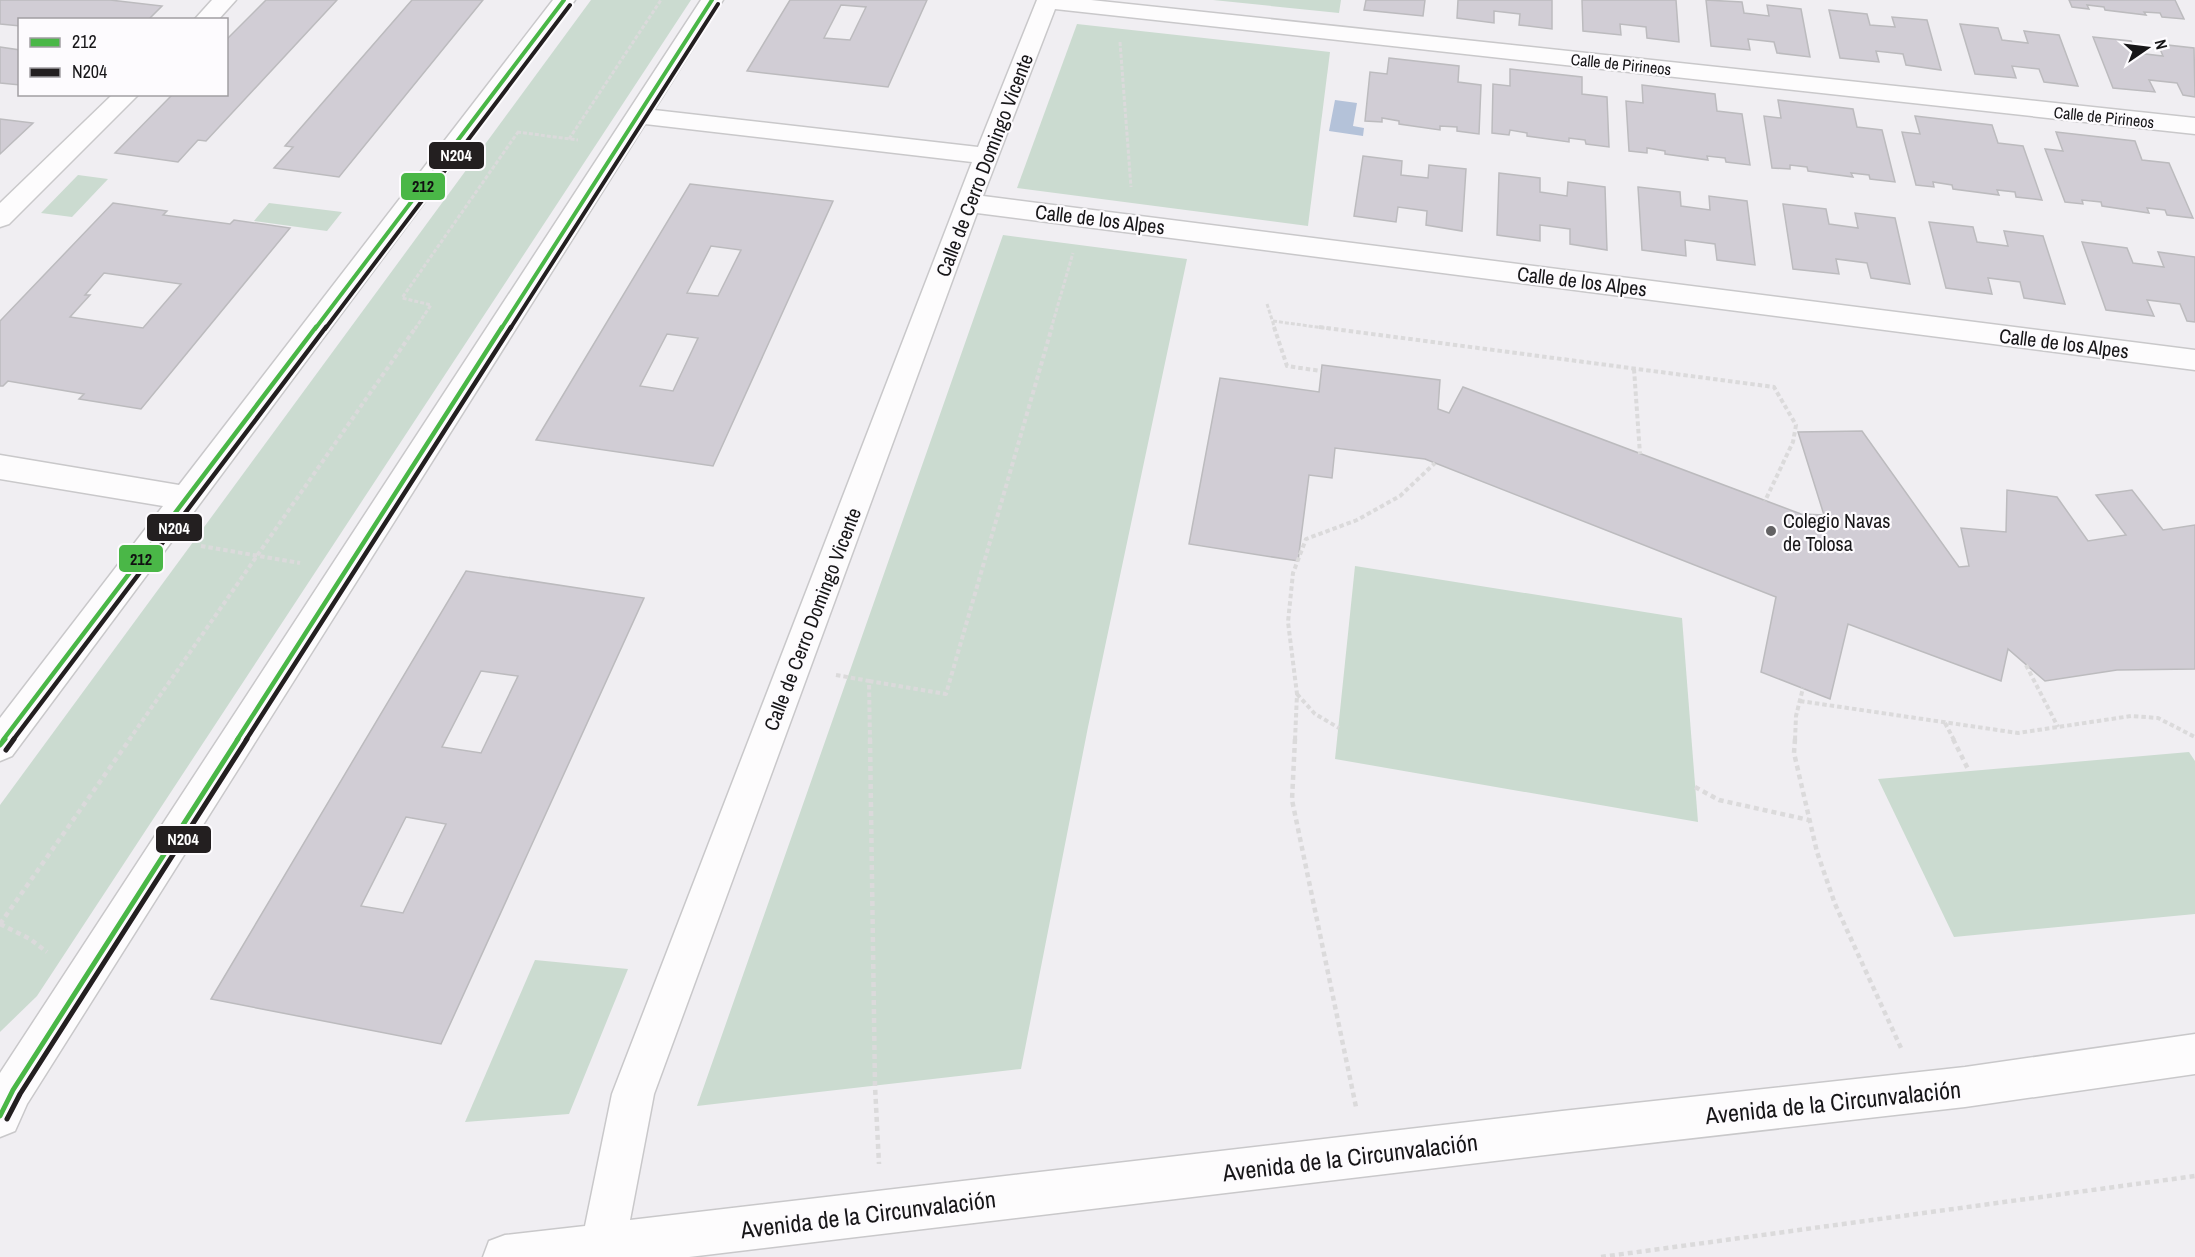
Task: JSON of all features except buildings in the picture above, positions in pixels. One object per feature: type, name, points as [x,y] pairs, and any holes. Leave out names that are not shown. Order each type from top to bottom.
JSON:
[{"type":"street","points":[[207,18],[225,0]]},
{"type":"street","points":[[0,745],[564,0]]},
{"type":"street","points":[[0,1116],[13,1090],[712,0]]},
{"type":"street","name":"Calle de Pirineos","points":[[1048,1],[2195,126]]},
{"type":"street","name":"Calle de Cerro Domingo Vicente","points":[[603,1246],[633,1094],[968,203],[1048,1]]},
{"type":"street","points":[[0,218],[125,96]]},
{"type":"street","points":[[637,116],[986,156]]},
{"type":"street","name":"Calle de los Alpes","points":[[968,203],[2195,360]]},
{"type":"street","points":[[0,467],[185,498]]},
{"type":"street","name":"Avenida de la Circunvalación","points":[[505,1257],[1922,1092],[2195,1054]]},
{"type":"path","points":[[569,139],[661,0]]},
{"type":"path","points":[[1120,40],[1132,224]]},
{"type":"path","points":[[468,126],[620,145]]},
{"type":"path","points":[[52,956],[30,939],[0,924],[259,556],[431,305],[402,298],[518,132]]},
{"type":"path","points":[[794,668],[946,694],[1083,217]]},
{"type":"path","points":[[1267,304],[1287,366],[1321,372]]},
{"type":"path","points":[[1273,321],[1774,387],[1796,424],[1793,442],[1765,501]]},
{"type":"path","points":[[1634,369],[1640,454]]},
{"type":"path","points":[[1366,1155],[1292,800],[1297,694],[1288,622],[1293,573],[1306,539],[1357,520],[1400,496],[1435,463]]},
{"type":"path","points":[[156,538],[345,571]]},
{"type":"path","points":[[2026,665],[2058,727]]},
{"type":"path","points":[[869,681],[875,1086],[881,1213]]},
{"type":"path","points":[[1803,688],[1796,716],[1794,753],[1817,852],[1836,904],[1922,1092]]},
{"type":"path","points":[[1297,694],[1315,714],[1339,728]]},
{"type":"path","points":[[1800,701],[2018,733],[2131,716],[2158,718],[2195,737]]},
{"type":"path","points":[[1945,723],[1969,771]]},
{"type":"path","points":[[1695,788],[1719,800],[1809,820]]},
{"type":"path","points":[[1601,1257],[2195,1176]]},
{"type":"green space","points":[[591,0],[691,0],[37,996],[0,1032],[0,805]]},
{"type":"green space","points":[[1213,0],[1341,0],[1339,13]]},
{"type":"green space","points":[[1077,24],[1330,52],[1308,226],[1017,188]]},
{"type":"green space","points":[[78,175],[108,179],[72,217],[41,213]]},
{"type":"green space","points":[[269,203],[342,212],[327,231],[254,221]]},
{"type":"green space","points":[[1003,235],[1187,259],[1088,727],[1021,1069],[697,1106]]},
{"type":"green space","points":[[1355,566],[1682,618],[1698,822],[1335,759]]},
{"type":"green space","points":[[2189,752],[2195,761],[2195,914],[1954,937],[1878,779]]},
{"type":"green space","points":[[535,960],[628,969],[569,1114],[465,1122]]},
{"type":"water","points":[[1335,100],[1357,103],[1353,126],[1364,128],[1363,136],[1329,131]]},
{"type":"transit line","name":"212","points":[[0,745],[564,0]]},
{"type":"transit line","name":"212","points":[[0,1116],[13,1090],[712,0]]},
{"type":"transit line","name":"N204","points":[[7,1119],[20,1094],[718,4]]},
{"type":"transit line","name":"N204","points":[[6,750],[570,5]]},
{"type":"place","name":"Colegio Navas de Tolosa","points":[[1771,531]]}]
